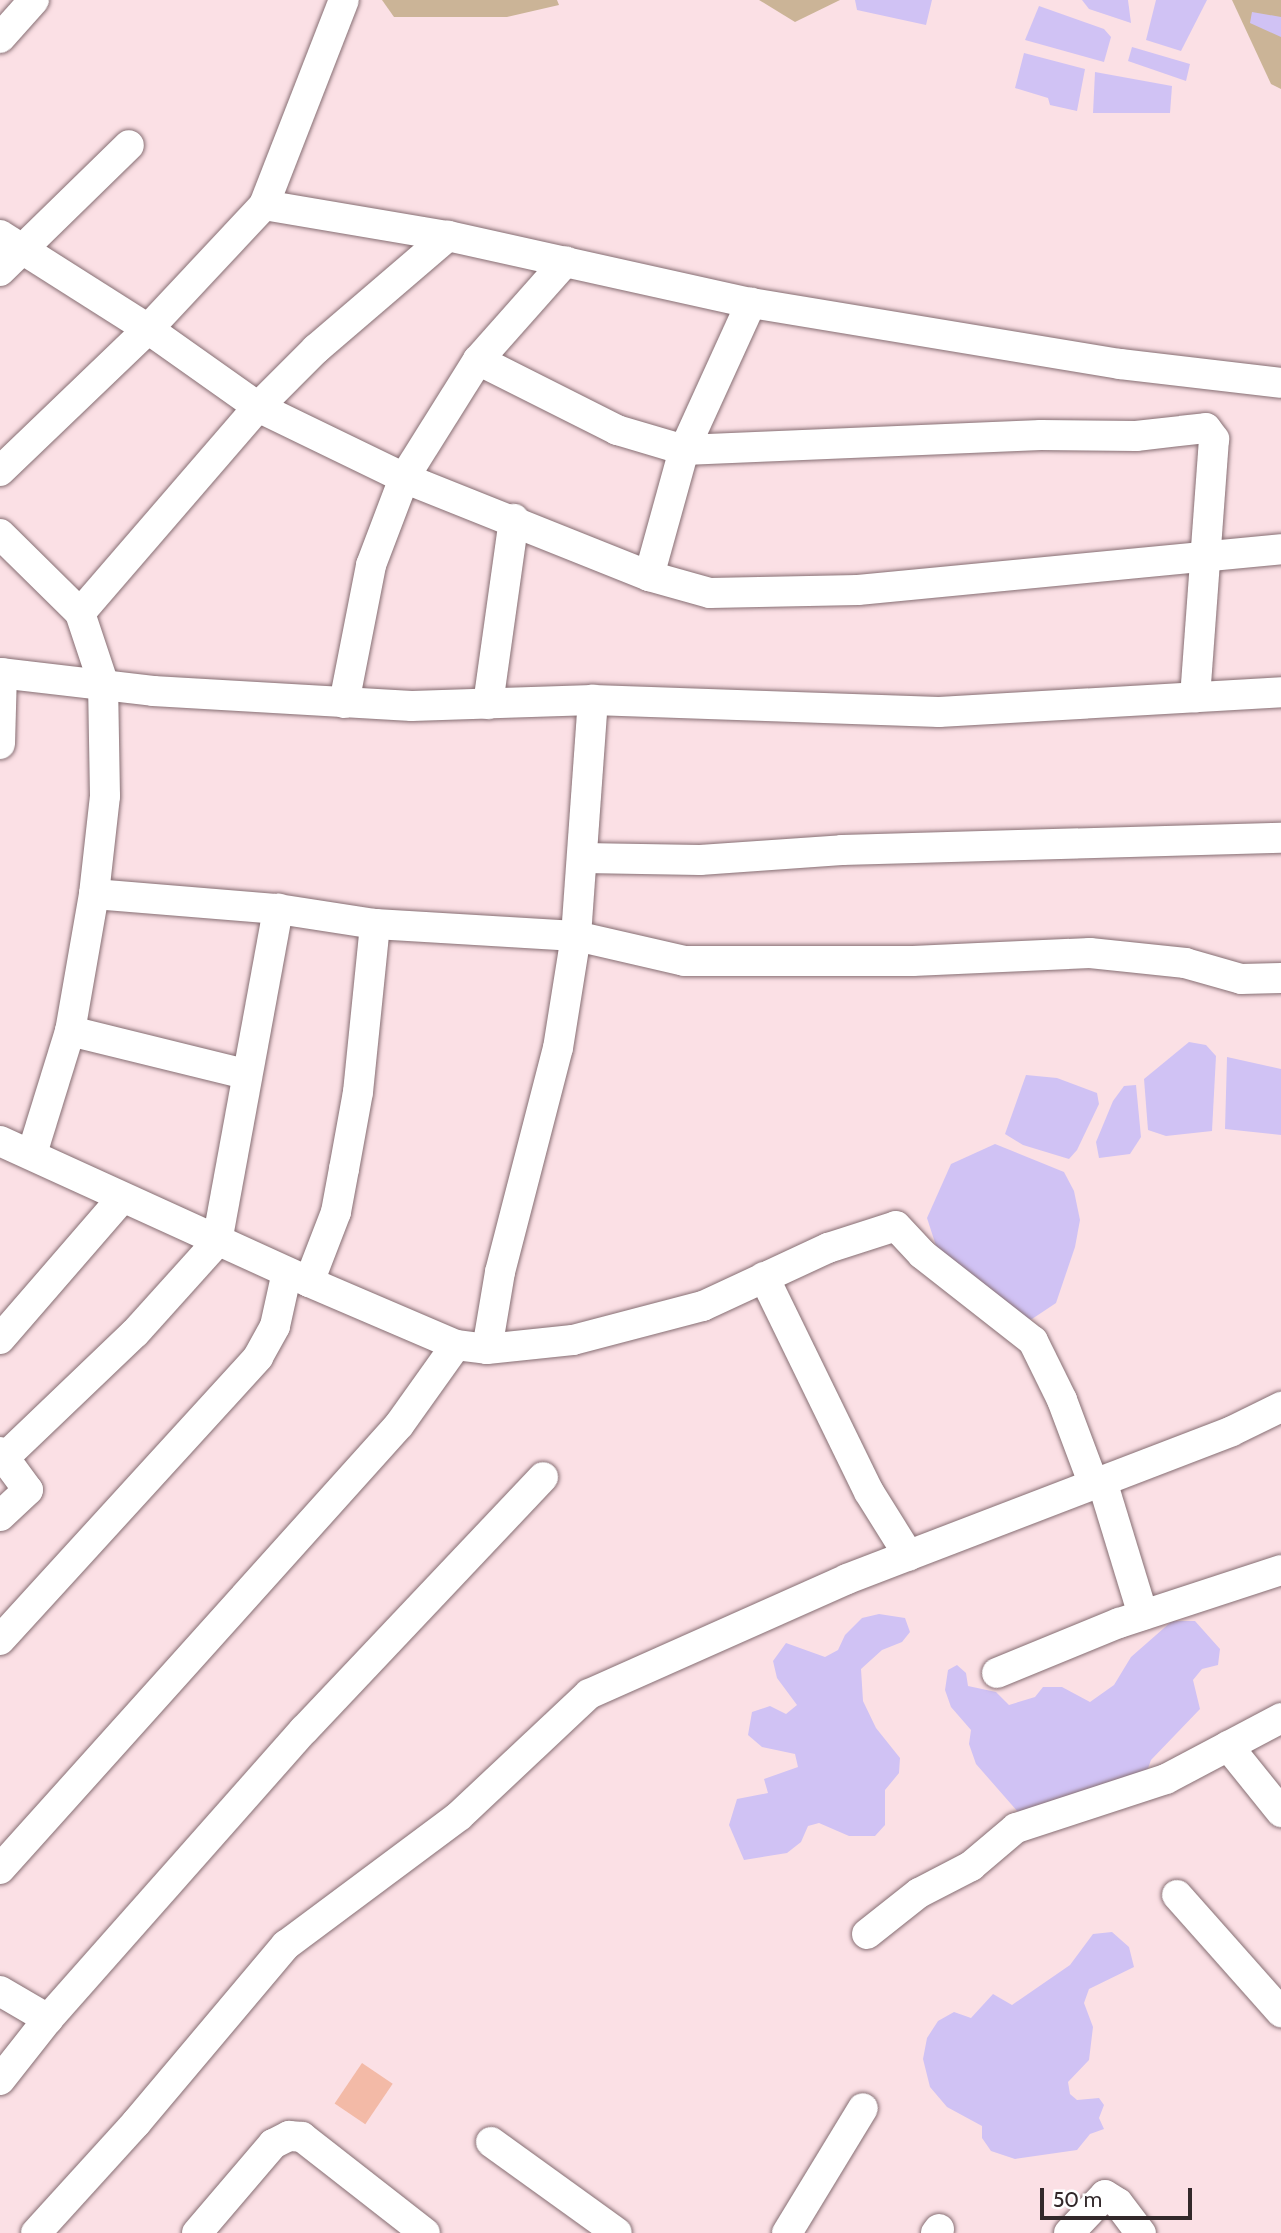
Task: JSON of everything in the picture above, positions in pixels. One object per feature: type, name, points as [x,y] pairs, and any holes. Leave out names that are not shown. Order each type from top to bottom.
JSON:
[{"type":"street","points":[[0,38],[34,0]]},
{"type":"street","points":[[0,471],[148,329],[264,205],[344,0]]},
{"type":"street","points":[[0,271],[10,243],[129,145]]},
{"type":"street","points":[[264,205],[447,236],[751,303],[1120,364],[1281,383]]},
{"type":"street","points":[[80,613],[258,407],[316,349],[447,236]]},
{"type":"street","points":[[10,243],[148,329],[258,407],[404,478],[514,519],[649,576],[710,593],[785,594],[1281,549]]},
{"type":"street","points":[[344,703],[370,565],[404,478],[478,360],[566,261]]},
{"type":"street","points":[[649,576],[684,450],[751,303]]},
{"type":"street","points":[[478,360],[617,430],[684,450],[1027,435],[1136,436],[1206,429],[1214,439],[1203,556],[1195,697]]},
{"type":"street","points":[[488,704],[514,519]]},
{"type":"street","points":[[0,534],[80,613],[103,682],[105,796],[94,894],[70,1031],[32,1154]]},
{"type":"street","points":[[0,744],[1,673],[103,682],[153,691],[344,703],[488,704],[593,699],[939,712],[1281,692]]},
{"type":"street","points":[[487,1349],[500,1272],[558,1048],[576,936],[593,699]]},
{"type":"street","points":[[583,858],[700,860],[842,850],[1281,838]]},
{"type":"street","points":[[94,894],[278,909],[375,924],[576,936],[684,961],[913,961],[1090,953],[1185,963],[1241,979],[1281,978]]},
{"type":"street","points":[[0,1516],[28,1490],[2,1455],[135,1333],[217,1242],[245,1074],[278,909]]},
{"type":"street","points":[[0,1640],[258,1357],[298,1277],[336,1212],[358,1092],[375,924]]},
{"type":"street","points":[[70,1031],[245,1074]]},
{"type":"street","points":[[0,1140],[217,1242],[456,1345],[487,1349],[615,1331],[703,1306],[855,1238],[898,1227],[922,1254],[1033,1341],[1098,1483],[1143,1615]]},
{"type":"street","points":[[0,1339],[122,1198]]},
{"type":"street","points":[[764,1277],[869,1492],[909,1556]]},
{"type":"street","points":[[0,1870],[399,1425],[456,1345]]},
{"type":"street","points":[[36,2233],[136,2123],[286,1945],[459,1816],[589,1694],[909,1556],[1232,1432],[1281,1407]]},
{"type":"street","points":[[0,2080],[48,2019],[304,1730],[543,1476]]},
{"type":"street","points":[[997,1673],[1143,1615],[1281,1570]]},
{"type":"street","points":[[867,1934],[919,1893],[971,1866],[1016,1828],[1166,1779],[1281,1718]]},
{"type":"street","points":[[1228,1746],[1281,1812]]},
{"type":"street","points":[[1177,1895],[1281,2012]]},
{"type":"street","points":[[0,1991],[48,2019]]},
{"type":"street","points":[[787,2233],[863,2108]]},
{"type":"street","points":[[197,2233],[274,2144],[289,2136],[302,2137],[405,2228]]},
{"type":"street","points":[[491,2142],[617,2233]]},
{"type":"street","points":[[1069,2233],[1105,2195],[1118,2203],[1141,2233]]},
{"type":"shaded area","points":[[382,0],[557,0],[559,5],[507,17],[394,17]]},
{"type":"shaded area","points":[[759,0],[840,0],[795,22]]},
{"type":"shaded area","points":[[855,0],[932,0],[926,25],[857,10]]},
{"type":"shaded area","points":[[1082,0],[1128,0],[1131,23],[1089,9]]},
{"type":"shaded area","points":[[1156,0],[1207,0],[1181,51],[1146,40]]},
{"type":"shaded area","points":[[1232,0],[1281,0],[1281,89],[1271,84]]},
{"type":"shaded area","points":[[1039,6],[1104,29],[1111,37],[1104,62],[1025,40]]},
{"type":"shaded area","points":[[1252,12],[1281,17],[1281,37],[1250,23]]},
{"type":"shaded area","points":[[1132,47],[1190,64],[1186,81],[1128,61]]},
{"type":"shaded area","points":[[1024,53],[1085,69],[1077,111],[1050,105],[1048,98],[1015,88]]},
{"type":"shaded area","points":[[1095,72],[1172,86],[1170,113],[1093,113]]},
{"type":"shaded area","points":[[1189,1042],[1206,1045],[1216,1056],[1212,1131],[1166,1136],[1148,1130],[1144,1079]]},
{"type":"shaded area","points":[[1227,1057],[1281,1069],[1281,1135],[1225,1129]]},
{"type":"shaded area","points":[[1026,1075],[1057,1078],[1097,1093],[1099,1104],[1077,1150],[1069,1159],[1023,1145],[1005,1134]]},
{"type":"shaded area","points":[[1136,1085],[1141,1137],[1130,1154],[1099,1158],[1096,1142],[1113,1101],[1124,1086]]},
{"type":"shaded area","points":[[995,1144],[1064,1172],[1074,1191],[1080,1220],[1075,1247],[1056,1303],[1032,1319],[1006,1317],[938,1252],[927,1218],[951,1164]]},
{"type":"shaded area","points":[[879,1614],[905,1618],[910,1632],[902,1642],[882,1650],[861,1669],[863,1701],[876,1728],[900,1758],[899,1773],[885,1790],[885,1825],[875,1836],[849,1836],[819,1823],[808,1826],[801,1842],[787,1853],[744,1860],[729,1825],[737,1799],[768,1793],[764,1779],[798,1767],[795,1754],[762,1747],[748,1735],[752,1712],[770,1706],[786,1714],[797,1705],[777,1678],[773,1661],[786,1643],[825,1657],[838,1650],[845,1635],[862,1618]]},
{"type":"shaded area","points":[[1172,1621],[1195,1621],[1220,1649],[1218,1665],[1202,1669],[1193,1680],[1200,1709],[1151,1760],[1142,1785],[1032,1828],[976,1764],[969,1744],[971,1730],[951,1707],[945,1690],[948,1670],[957,1665],[966,1673],[968,1686],[996,1692],[1009,1705],[1035,1697],[1043,1687],[1062,1687],[1090,1702],[1114,1685],[1131,1657]]},
{"type":"shaded area","points":[[1112,1932],[1129,1947],[1134,1967],[1089,1989],[1084,2003],[1093,2027],[1089,2060],[1068,2082],[1070,2094],[1077,2100],[1099,2098],[1104,2105],[1099,2118],[1104,2129],[1090,2134],[1077,2150],[1015,2159],[991,2151],[982,2138],[982,2126],[947,2107],[930,2087],[923,2059],[927,2038],[938,2021],[954,2012],[971,2018],[993,1994],[1012,2005],[1070,1965],[1093,1934]]},
{"type":"building","points":[[362,2063],[393,2084],[365,2124],[335,2104]]}]
